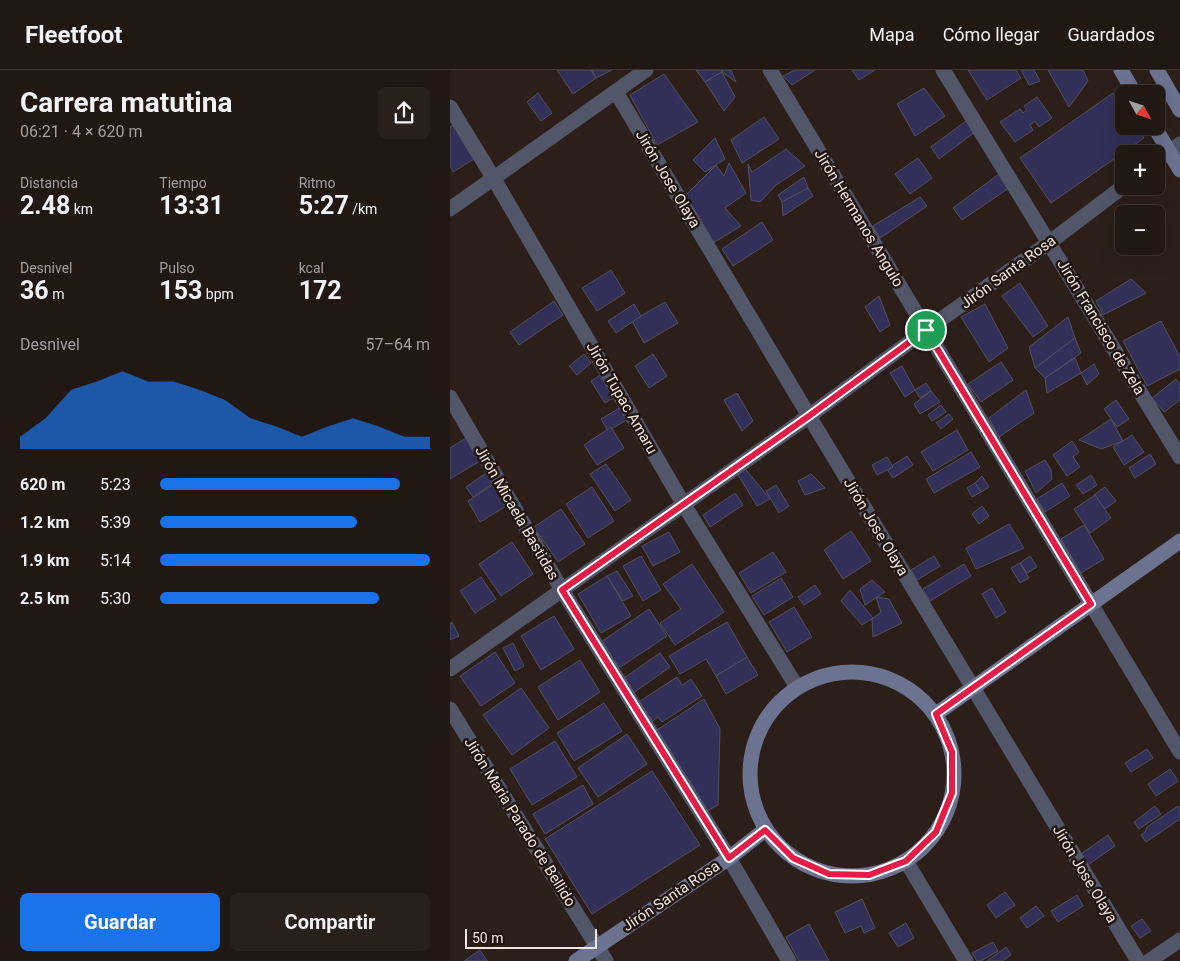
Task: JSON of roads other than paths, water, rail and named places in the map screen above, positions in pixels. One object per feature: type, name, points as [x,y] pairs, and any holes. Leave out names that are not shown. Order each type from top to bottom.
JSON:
[{"type":"street","points":[[450,209],[646,70]]},
{"type":"street","name":"Jirón Hermanos Angulo","points":[[770,70],[1180,752]]},
{"type":"street","name":"Jirón Francisco de Zela","points":[[943,70],[1180,457]]},
{"type":"street","points":[[1121,70],[1130,85]]},
{"type":"street","points":[[1157,70],[1180,110]]},
{"type":"street","name":"Jirón Jose Olaya","points":[[616,92],[1138,961]]},
{"type":"street","name":"Jirón Tupac Amaru","points":[[450,107],[684,505],[797,687]]},
{"type":"street","points":[[1162,135],[1174,148],[1180,170]]},
{"type":"street","name":"Jirón Santa Rosa","points":[[450,669],[809,416],[1115,193]]},
{"type":"street","name":"Jirón Micaela Bastidas","points":[[450,398],[562,590],[729,858],[788,961]]},
{"type":"street","points":[[936,714],[1180,541]]},
{"type":"street","points":[[833,672],[872,672],[908,687],[936,714],[952,752],[952,793],[936,832],[906,861],[869,875],[829,874],[793,858],[765,830],[750,792],[751,752],[767,715],[797,687],[833,672]]},
{"type":"street","name":"Jirón Maria Parado de Bellido","points":[[450,709],[606,961]]},
{"type":"street","name":"Jirón Santa Rosa","points":[[576,961],[729,858],[765,830]]},
{"type":"street","points":[[906,861],[966,961]]},
{"type":"street","points":[[1149,961],[1180,940]]}]
